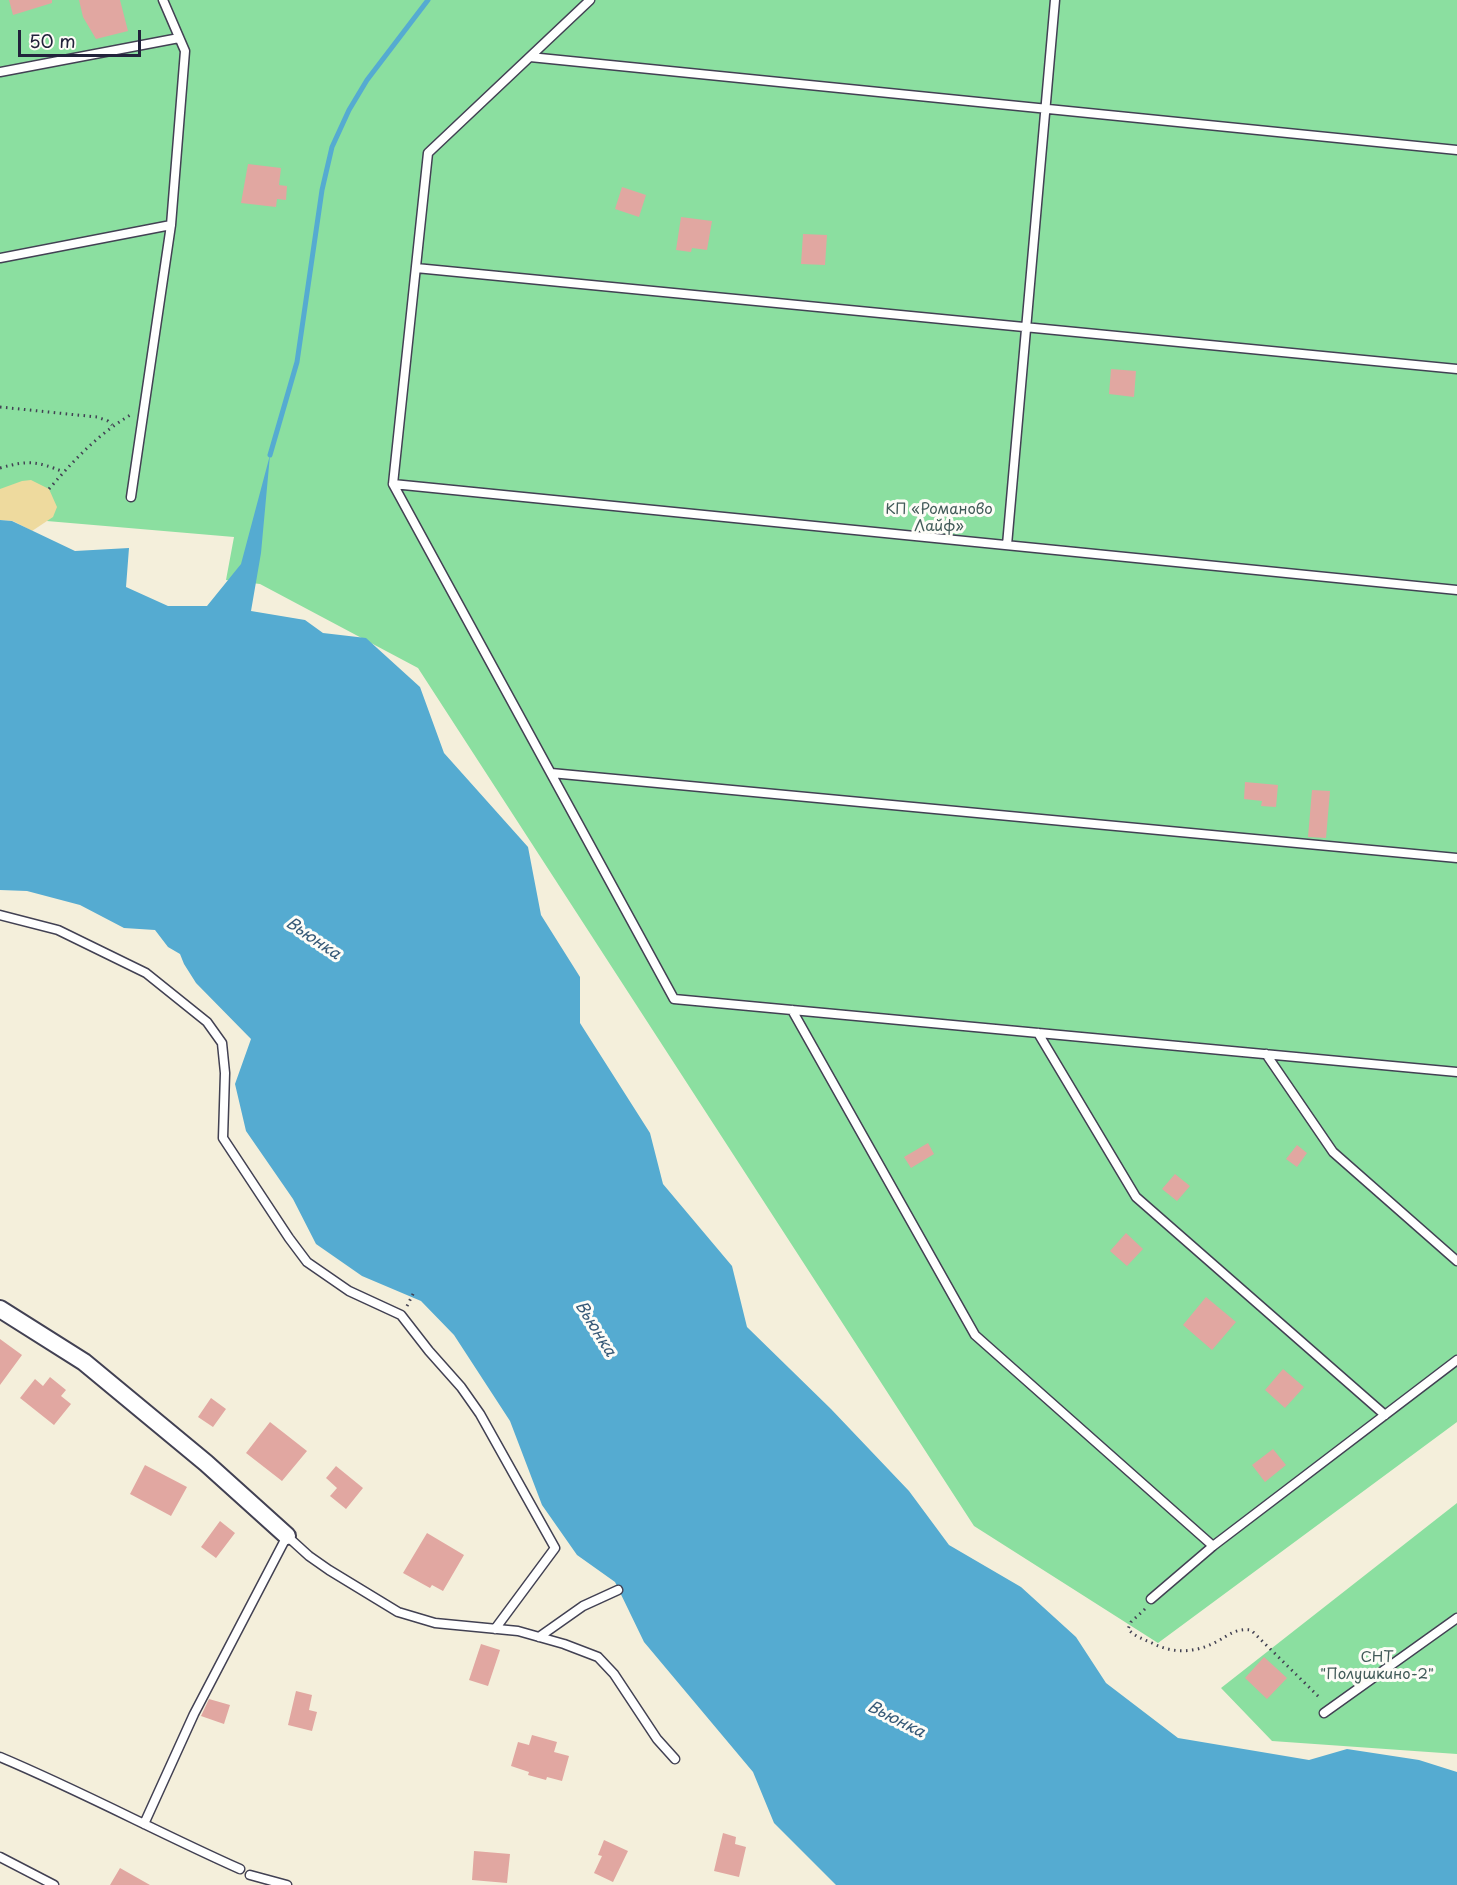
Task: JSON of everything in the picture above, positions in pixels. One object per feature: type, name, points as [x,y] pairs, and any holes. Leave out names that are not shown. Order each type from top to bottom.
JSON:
[{"type":"street","points":[[0,1309],[84,1362],[206,1463],[287,1536]]},
{"type":"lane","points":[[131,497],[171,225],[185,51],[163,0]]},
{"type":"lane","points":[[590,0],[429,153],[393,484],[674,999],[1457,1072]]},
{"type":"lane","points":[[1007,545],[1054,0]]},
{"type":"lane","points":[[0,72],[179,38]]},
{"type":"lane","points":[[530,57],[1457,150]]},
{"type":"lane","points":[[0,258],[171,225]]},
{"type":"lane","points":[[416,268],[1457,369]]},
{"type":"lane","points":[[393,484],[1457,590]]},
{"type":"lane","points":[[551,773],[1457,858]]},
{"type":"lane","points":[[0,915],[58,930],[146,974],[207,1022],[222,1043],[225,1073],[223,1138],[289,1238],[307,1262],[349,1291],[401,1315],[461,1387],[480,1414],[555,1548],[495,1629]]},
{"type":"lane","points":[[792,1010],[975,1335],[1213,1546]]},
{"type":"lane","points":[[1038,1033],[1136,1197],[1385,1415]]},
{"type":"lane","points":[[1266,1054],[1333,1152],[1457,1261]]},
{"type":"lane","points":[[1151,1599],[1213,1546],[1457,1360]]},
{"type":"lane","points":[[144,1824],[194,1714],[287,1536],[322,1566],[398,1612],[435,1623],[518,1631],[588,1652],[606,1665],[657,1739],[675,1759]]},
{"type":"lane","points":[[539,1636],[583,1606],[618,1590]]},
{"type":"lane","points":[[1324,1713],[1457,1618]]},
{"type":"lane","points":[[0,1757],[144,1824],[160,1834],[240,1869]]},
{"type":"lane","points":[[0,1857],[54,1885]]},
{"type":"lane","points":[[250,1875],[287,1885]]},
{"type":"path","points":[[0,407],[97,417],[108,420],[112,425]]},
{"type":"path","points":[[49,489],[82,451],[112,425],[135,412],[144,411]]},
{"type":"path","points":[[0,468],[24,462],[43,463],[64,472]]},
{"type":"path","points":[[405,1311],[415,1290]]},
{"type":"path","points":[[1151,1599],[1140,1615],[1128,1626],[1129,1631],[1135,1635],[1164,1649],[1182,1652],[1215,1643],[1233,1631],[1251,1630],[1323,1701],[1333,1706]]},
{"type":"green space","name":"КП «Романово Лайф»","points":[[0,0],[1457,0],[1457,1422],[1158,1643],[974,1526],[418,668],[260,584],[226,580],[234,537],[0,517]]},
{"type":"green space","name":"СНТ \"Полушкино-2\"","points":[[1457,1503],[1457,1754],[1272,1741],[1221,1688]]},
{"type":"sand","points":[[31,480],[49,489],[57,507],[53,517],[32,531],[13,521],[0,520],[0,489]]},
{"type":"water","name":"Вьюнка","points":[[270,455],[261,553],[251,611],[305,620],[323,633],[366,638],[420,687],[444,753],[528,847],[541,915],[580,977],[580,1023],[650,1133],[663,1184],[732,1266],[747,1327],[831,1409],[909,1491],[949,1545],[1021,1587],[1076,1637],[1106,1683],[1178,1738],[1309,1760],[1347,1749],[1419,1760],[1457,1772],[1457,1885],[836,1885],[774,1823],[753,1772],[644,1642],[615,1582],[577,1555],[542,1505],[510,1421],[454,1335],[421,1301],[362,1276],[316,1244],[293,1199],[246,1131],[235,1084],[251,1039],[196,983],[180,954],[168,947],[155,930],[124,928],[80,905],[27,891],[0,890],[0,520],[12,521],[75,551],[129,548],[126,587],[168,606],[207,606],[241,564]]},
{"type":"building","points":[[9,0],[52,0],[52,3],[13,15]]},
{"type":"building","points":[[79,0],[120,0],[128,31],[96,39],[83,17]]},
{"type":"building","points":[[248,164],[281,168],[279,185],[287,186],[286,200],[277,199],[276,207],[241,203]]},
{"type":"building","points":[[622,187],[646,195],[639,217],[615,209]]},
{"type":"building","points":[[681,217],[712,221],[707,250],[692,248],[691,252],[676,250]]},
{"type":"building","points":[[803,234],[827,235],[825,265],[801,264]]},
{"type":"building","points":[[1111,369],[1136,371],[1134,397],[1109,394]]},
{"type":"building","points":[[1245,782],[1278,785],[1276,807],[1261,806],[1262,801],[1244,799]]},
{"type":"building","points":[[1312,790],[1330,791],[1326,838],[1308,837]]},
{"type":"building","points":[[928,1143],[934,1154],[911,1168],[904,1157]]},
{"type":"building","points":[[1297,1145],[1307,1153],[1297,1167],[1286,1159]]},
{"type":"building","points":[[1175,1174],[1190,1186],[1177,1201],[1162,1189]]},
{"type":"building","points":[[1126,1233],[1143,1249],[1127,1266],[1110,1251]]},
{"type":"building","points":[[1206,1297],[1236,1322],[1212,1350],[1183,1325]]},
{"type":"building","points":[[0,1339],[22,1355],[0,1385]]},
{"type":"building","points":[[1283,1369],[1304,1387],[1285,1408],[1265,1390]]},
{"type":"building","points":[[50,1377],[66,1390],[61,1396],[71,1404],[54,1425],[20,1398],[35,1379],[43,1386]]},
{"type":"building","points":[[211,1398],[226,1409],[213,1427],[198,1417]]},
{"type":"building","points":[[270,1422],[307,1451],[282,1481],[246,1453]]},
{"type":"building","points":[[1273,1449],[1286,1465],[1265,1482],[1252,1465]]},
{"type":"building","points":[[145,1465],[187,1487],[171,1516],[130,1494]]},
{"type":"building","points":[[336,1466],[363,1488],[346,1509],[330,1496],[337,1488],[326,1478]]},
{"type":"building","points":[[220,1521],[235,1533],[216,1558],[201,1547]]},
{"type":"building","points":[[427,1533],[464,1555],[443,1591],[432,1585],[430,1588],[403,1573]]},
{"type":"building","points":[[481,1644],[500,1650],[488,1686],[469,1680]]},
{"type":"building","points":[[1264,1657],[1287,1678],[1267,1699],[1245,1678]]},
{"type":"building","points":[[296,1691],[312,1695],[309,1710],[317,1712],[312,1731],[288,1725]]},
{"type":"building","points":[[209,1699],[230,1705],[224,1724],[201,1716]]},
{"type":"building","points":[[532,1735],[557,1742],[554,1752],[569,1756],[562,1781],[528,1775],[529,1772],[511,1766],[518,1742],[529,1745]]},
{"type":"building","points":[[723,1833],[736,1837],[735,1844],[746,1847],[739,1877],[714,1871]]},
{"type":"building","points":[[604,1840],[628,1851],[613,1882],[594,1873],[602,1856],[598,1855]]},
{"type":"building","points":[[474,1851],[510,1854],[507,1883],[472,1880]]},
{"type":"building","points":[[120,1868],[150,1885],[110,1885]]},
{"type":"waterway","points":[[270,455],[297,362],[322,190],[332,147],[349,110],[367,80],[428,0]]}]
